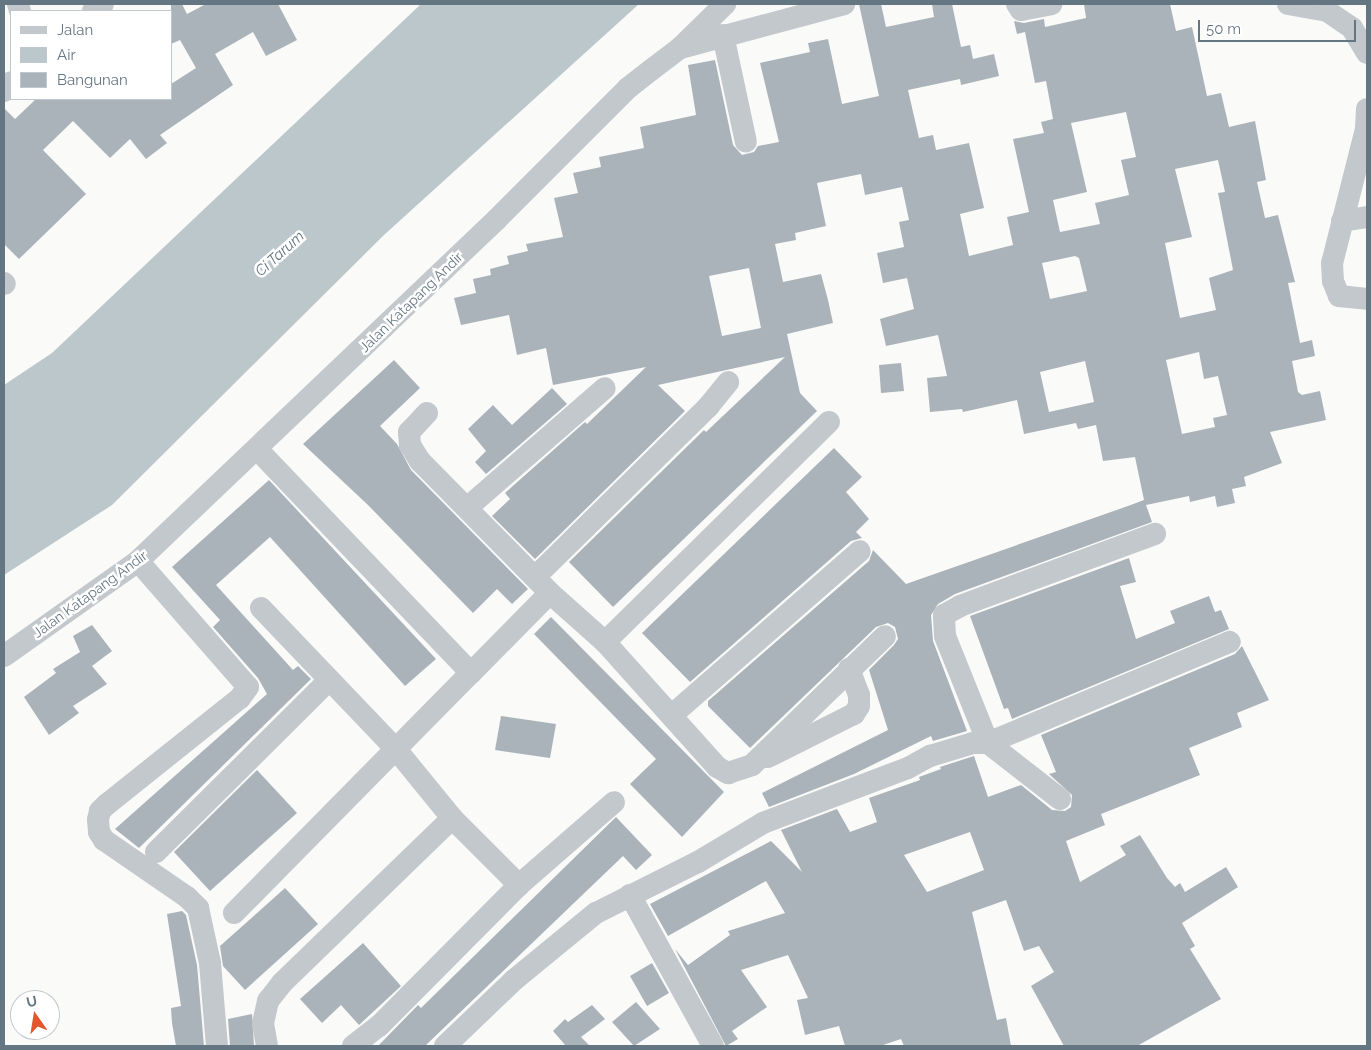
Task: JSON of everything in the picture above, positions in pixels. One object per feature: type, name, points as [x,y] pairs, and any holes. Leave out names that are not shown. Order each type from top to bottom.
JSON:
[{"type":"street","points":[[687,41],[702,4]]},
{"type":"street","points":[[687,41],[726,4]]},
{"type":"street","name":"Jalan Katapang Andir","points":[[4,656],[138,561],[258,449],[497,219],[628,88],[687,41],[723,35],[844,4]]},
{"type":"street","points":[[1017,4],[1020,10],[1051,4]]},
{"type":"street","points":[[1288,4],[1327,10],[1352,28],[1367,53]]},
{"type":"street","points":[[723,35],[746,142]]},
{"type":"street","points":[[1367,122],[1332,263],[1333,281],[1339,296],[1367,298]]},
{"type":"street","points":[[1342,221],[1367,218]]},
{"type":"street","points":[[234,913],[470,673],[542,585],[708,407],[728,382]]},
{"type":"street","points":[[468,507],[605,388]]},
{"type":"street","points":[[427,413],[412,426],[410,445],[420,461],[468,507],[542,585],[605,642],[717,767],[728,773],[752,765],[854,714],[859,706],[860,694],[849,669]]},
{"type":"street","points":[[605,642],[829,422]]},
{"type":"street","points":[[258,449],[470,673]]},
{"type":"street","points":[[1060,799],[988,743],[945,636],[944,615],[960,606],[1155,534]]},
{"type":"street","points":[[672,715],[860,551]]},
{"type":"street","points":[[138,561],[248,687],[240,698],[107,804],[100,811],[98,820],[99,832],[104,840],[187,896],[198,908],[210,964],[217,1046]]},
{"type":"street","points":[[261,608],[395,748],[452,818],[519,886]]},
{"type":"street","points":[[752,765],[885,636]]},
{"type":"street","points":[[445,1046],[564,938],[596,913],[698,862],[763,823],[908,768],[930,756],[973,743],[988,743],[1230,642]]},
{"type":"street","points":[[156,852],[329,680]]},
{"type":"street","points":[[353,1046],[368,1036],[519,886],[614,802]]},
{"type":"street","points":[[267,1046],[263,1022],[266,1008],[282,983],[452,818]]},
{"type":"street","points":[[630,895],[714,1046]]},
{"type":"water","name":"Ci Tarum","points":[[421,4],[639,4],[384,235],[112,505],[4,575],[4,385],[52,353]]},
{"type":"building","points":[[171,4],[182,4],[187,14],[206,4],[278,4],[297,40],[266,56],[253,32],[215,54],[233,85],[160,135],[167,143],[146,159],[130,139],[110,158],[73,121],[43,150],[86,194],[19,259],[4,244],[4,108],[15,119],[35,100],[172,100],[172,83],[196,68],[180,40],[172,44]]},
{"type":"building","points":[[859,4],[881,4],[886,27],[934,17],[932,4],[952,4],[961,47],[970,45],[973,59],[994,54],[999,76],[961,85],[960,79],[908,90],[919,138],[933,135],[936,150],[969,143],[984,208],[960,214],[969,256],[1013,245],[1007,217],[1029,212],[1013,139],[1044,133],[1041,122],[1053,119],[1046,81],[1035,83],[1025,32],[1017,34],[1014,21],[1024,23],[1044,19],[1045,27],[1086,18],[1084,4],[1170,4],[1176,31],[1192,27],[1207,96],[1221,93],[1229,127],[1255,121],[1266,180],[1257,182],[1265,218],[1278,215],[1295,282],[1288,283],[1300,343],[1312,340],[1315,356],[1292,361],[1298,392],[1302,395],[1320,391],[1326,420],[1270,432],[1282,463],[1244,477],[1246,486],[1232,489],[1235,503],[1217,507],[1215,496],[1190,502],[1189,496],[1146,505],[1152,522],[955,594],[938,604],[931,615],[933,641],[967,731],[933,741],[931,736],[854,774],[769,807],[762,793],[888,730],[869,670],[898,639],[895,627],[888,623],[876,627],[750,748],[708,706],[708,701],[869,561],[873,550],[906,584],[1128,506],[1144,500],[1135,457],[1103,461],[1096,425],[1078,429],[1076,423],[1024,434],[1017,400],[963,412],[962,409],[930,412],[927,378],[947,376],[938,335],[886,346],[880,319],[914,309],[907,278],[883,283],[877,253],[904,247],[899,222],[909,220],[902,187],[865,195],[861,174],[817,183],[826,226],[795,233],[796,240],[775,244],[783,282],[821,274],[828,300],[833,323],[787,334],[800,393],[817,411],[613,607],[569,562],[704,430],[706,432],[785,357],[658,385],[685,411],[535,559],[492,516],[510,499],[505,493],[585,422],[587,424],[646,367],[553,385],[546,348],[517,355],[509,315],[461,325],[454,298],[476,293],[473,279],[491,275],[490,269],[509,264],[507,256],[528,251],[526,244],[563,237],[554,198],[578,193],[573,173],[601,167],[599,157],[644,148],[640,127],[696,115],[688,65],[715,60],[733,145],[742,155],[754,152],[758,146],[779,142],[760,63],[810,52],[808,43],[828,39],[842,104],[879,96]],"holes":[[[1126,112],[1136,157],[1121,160],[1129,195],[1095,203],[1100,224],[1060,232],[1053,200],[1087,192],[1071,123]],[[1218,160],[1225,192],[1218,193],[1233,270],[1209,278],[1216,310],[1180,318],[1165,243],[1192,237],[1175,169]],[[1075,256],[1079,258],[1087,291],[1050,299],[1042,263]],[[749,268],[761,328],[722,336],[709,276]],[[1199,352],[1204,379],[1218,376],[1227,415],[1213,418],[1215,427],[1182,434],[1166,360]],[[1085,361],[1094,402],[1049,412],[1040,372]]]},
{"type":"building","points":[[394,360],[420,388],[380,426],[397,444],[411,470],[528,589],[512,604],[497,589],[473,613],[368,505],[303,444]]},
{"type":"building","points":[[901,363],[904,391],[881,393],[879,365]]},
{"type":"building","points":[[552,388],[567,404],[486,474],[475,462],[486,451],[468,429],[493,405],[512,425]]},
{"type":"building","points":[[834,448],[862,477],[846,492],[869,519],[856,532],[862,538],[851,541],[690,682],[642,633]]},
{"type":"building","points":[[269,480],[436,659],[405,686],[270,537],[216,585],[293,670],[298,666],[311,679],[139,848],[115,829],[267,694],[258,678],[213,627],[220,620],[172,567]]},
{"type":"building","points":[[1129,558],[1136,582],[1120,586],[1136,639],[1175,623],[1170,611],[1209,596],[1215,612],[1221,610],[1229,629],[1012,719],[1008,708],[1004,709],[970,616]]},
{"type":"building","points":[[551,617],[724,792],[682,837],[630,784],[656,759],[534,634]]},
{"type":"building","points":[[92,625],[112,651],[92,666],[107,684],[73,706],[79,713],[49,735],[24,697],[56,673],[53,669],[80,652],[73,636]]},
{"type":"building","points":[[1242,646],[1269,700],[1237,713],[1242,727],[1189,748],[1200,775],[1101,814],[1105,825],[1066,841],[1080,882],[1126,855],[1120,846],[1140,835],[1167,878],[1175,887],[1180,883],[1185,892],[1226,867],[1238,887],[1182,923],[1195,946],[1190,949],[1221,999],[1137,1046],[1064,1046],[1031,986],[1054,972],[1039,946],[1024,951],[1006,900],[972,912],[997,1020],[1006,1018],[1011,1046],[904,1046],[901,1039],[880,1046],[845,1046],[839,1026],[805,1035],[797,1000],[808,998],[788,955],[741,970],[767,1007],[732,1031],[738,1039],[726,1046],[675,949],[688,965],[730,935],[728,931],[785,913],[766,881],[668,936],[650,904],[771,841],[802,872],[781,830],[837,809],[850,832],[877,822],[869,798],[920,780],[919,777],[941,769],[940,767],[974,756],[988,797],[1021,785],[1052,810],[1065,811],[1071,807],[1072,795],[1049,774],[1056,772],[1041,735],[1235,654]],"holes":[[[970,832],[984,870],[927,892],[904,855]]]},
{"type":"building","points":[[501,716],[556,724],[550,758],[495,750]]},
{"type":"building","points":[[257,770],[297,813],[210,891],[174,852]]},
{"type":"building","points":[[616,817],[652,855],[636,870],[623,856],[425,1046],[378,1046],[418,1005],[421,1008]]},
{"type":"building","points":[[285,888],[318,924],[245,990],[223,966],[220,946]]},
{"type":"building","points":[[182,911],[186,915],[197,965],[204,1046],[176,1046],[172,1023],[171,1008],[181,1006],[167,914]]},
{"type":"building","points":[[363,943],[401,986],[359,1025],[341,1005],[322,1023],[300,999]]},
{"type":"building","points":[[652,963],[669,993],[647,1006],[630,976]]},
{"type":"building","points":[[636,1002],[660,1029],[634,1046],[612,1022]]},
{"type":"building","points":[[592,1005],[605,1019],[581,1037],[590,1046],[566,1046],[553,1031],[565,1019],[568,1022]]},
{"type":"building","points":[[252,1014],[254,1046],[230,1046],[228,1019]]}]
